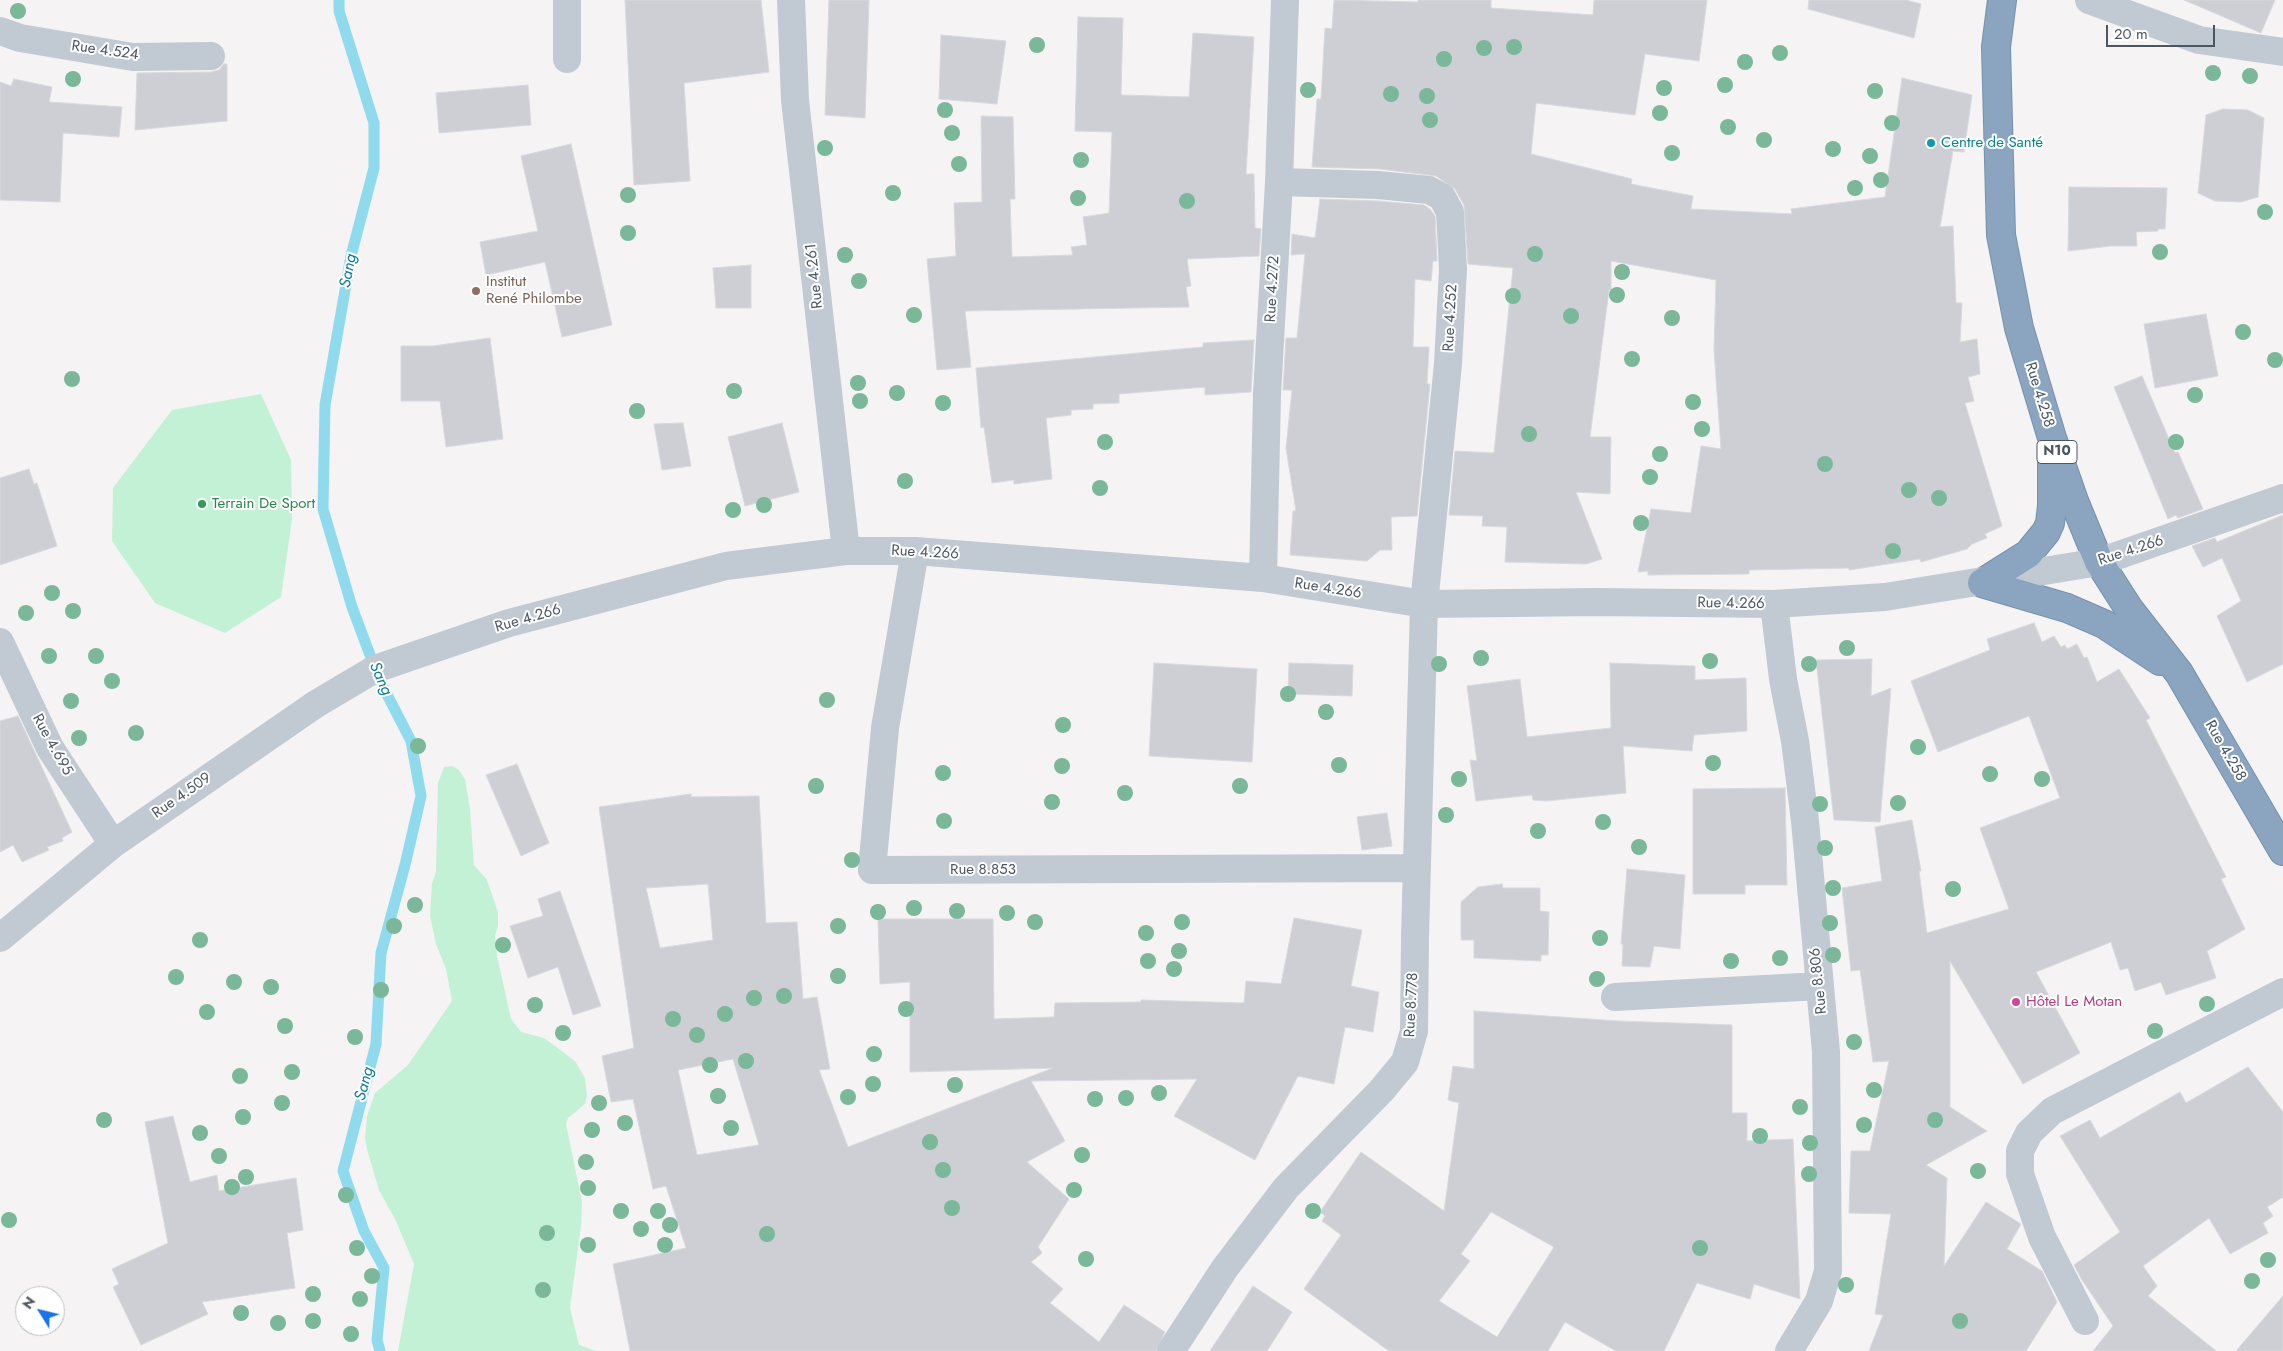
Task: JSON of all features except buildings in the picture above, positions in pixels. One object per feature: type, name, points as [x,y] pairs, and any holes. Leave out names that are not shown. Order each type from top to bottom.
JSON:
[{"type":"highway","name":"Rue 4.258","points":[[2002,0],[1996,46],[2002,235],[2019,328],[2052,438],[2074,502],[2099,562],[2129,609],[2179,673],[2283,851]]},
{"type":"highway","points":[[1982,583],[2028,554],[2046,532],[2050,523],[2052,506],[2052,438]]},
{"type":"highway","points":[[1982,583],[2067,608],[2104,624],[2179,673]]},
{"type":"street","points":[[567,0],[567,59]]},
{"type":"street","name":"Rue 4.261","points":[[791,0],[796,100],[846,551]]},
{"type":"street","name":"Rue 4.272","points":[[1263,578],[1267,394],[1279,182],[1285,0]]},
{"type":"street","points":[[2089,0],[2199,40],[2283,52]]},
{"type":"street","name":"Rue 4.524","points":[[0,31],[20,38],[133,57],[211,56]]},
{"type":"street","name":"Rue 4.252","points":[[1279,182],[1378,185],[1429,190],[1442,197],[1450,212],[1454,269],[1448,364],[1424,604]]},
{"type":"street","name":"Rue 4.266","points":[[375,669],[509,623],[726,566],[846,551],[915,551],[1263,578],[1424,604],[1598,602],[1774,604],[1885,597],[1982,583],[2099,562],[2283,498]]},
{"type":"street","name":"Rue 8.853","points":[[915,551],[885,728],[872,870],[1417,868]]},
{"type":"street","name":"Rue 8.778","points":[[1170,1351],[1225,1268],[1286,1188],[1382,1091],[1406,1062],[1414,1031],[1424,604]]},
{"type":"street","name":"Rue 8.806","points":[[1774,604],[1783,679],[1798,768],[1826,1052],[1828,1271],[1819,1301],[1788,1351]]},
{"type":"street","name":"Rue 4.695","points":[[0,642],[50,748],[113,844]]},
{"type":"street","name":"Rue 4.509","points":[[0,938],[113,844],[316,704],[375,669]]},
{"type":"street","points":[[1615,997],[1820,986]]},
{"type":"street","points":[[2085,1321],[2042,1237],[2020,1174],[2020,1151],[2029,1133],[2052,1111],[2283,992]]},
{"type":"green space","name":"Terrain De Sport","points":[[261,394],[291,460],[292,519],[281,597],[225,633],[155,603],[112,541],[113,488],[172,410]]},
{"type":"green space","points":[[452,766],[459,770],[465,779],[470,809],[474,865],[487,880],[498,912],[498,926],[495,936],[497,956],[511,1019],[521,1032],[544,1038],[575,1061],[585,1078],[587,1096],[585,1104],[568,1118],[566,1124],[582,1202],[581,1226],[570,1308],[579,1345],[596,1351],[398,1351],[414,1264],[396,1221],[379,1190],[365,1138],[367,1116],[375,1093],[408,1065],[452,1001],[446,969],[436,944],[430,916],[432,883],[436,872],[438,783],[444,767]]},
{"type":"waterway","name":"Sang","points":[[339,0],[339,11],[374,123],[374,168],[351,256],[325,405],[323,509],[352,607],[379,679],[411,741],[421,796],[405,865],[381,953],[376,1044],[343,1171],[364,1231],[384,1268],[377,1340],[380,1351]]},
{"type":"place","name":"Centre de Santé","points":[[1931,143]]},
{"type":"place","name":"Institut René Philombe","points":[[476,291]]},
{"type":"place","name":"Terrain De Sport","points":[[202,504]]},
{"type":"place","name":"Hôtel Le Motan","points":[[2016,1002]]}]
